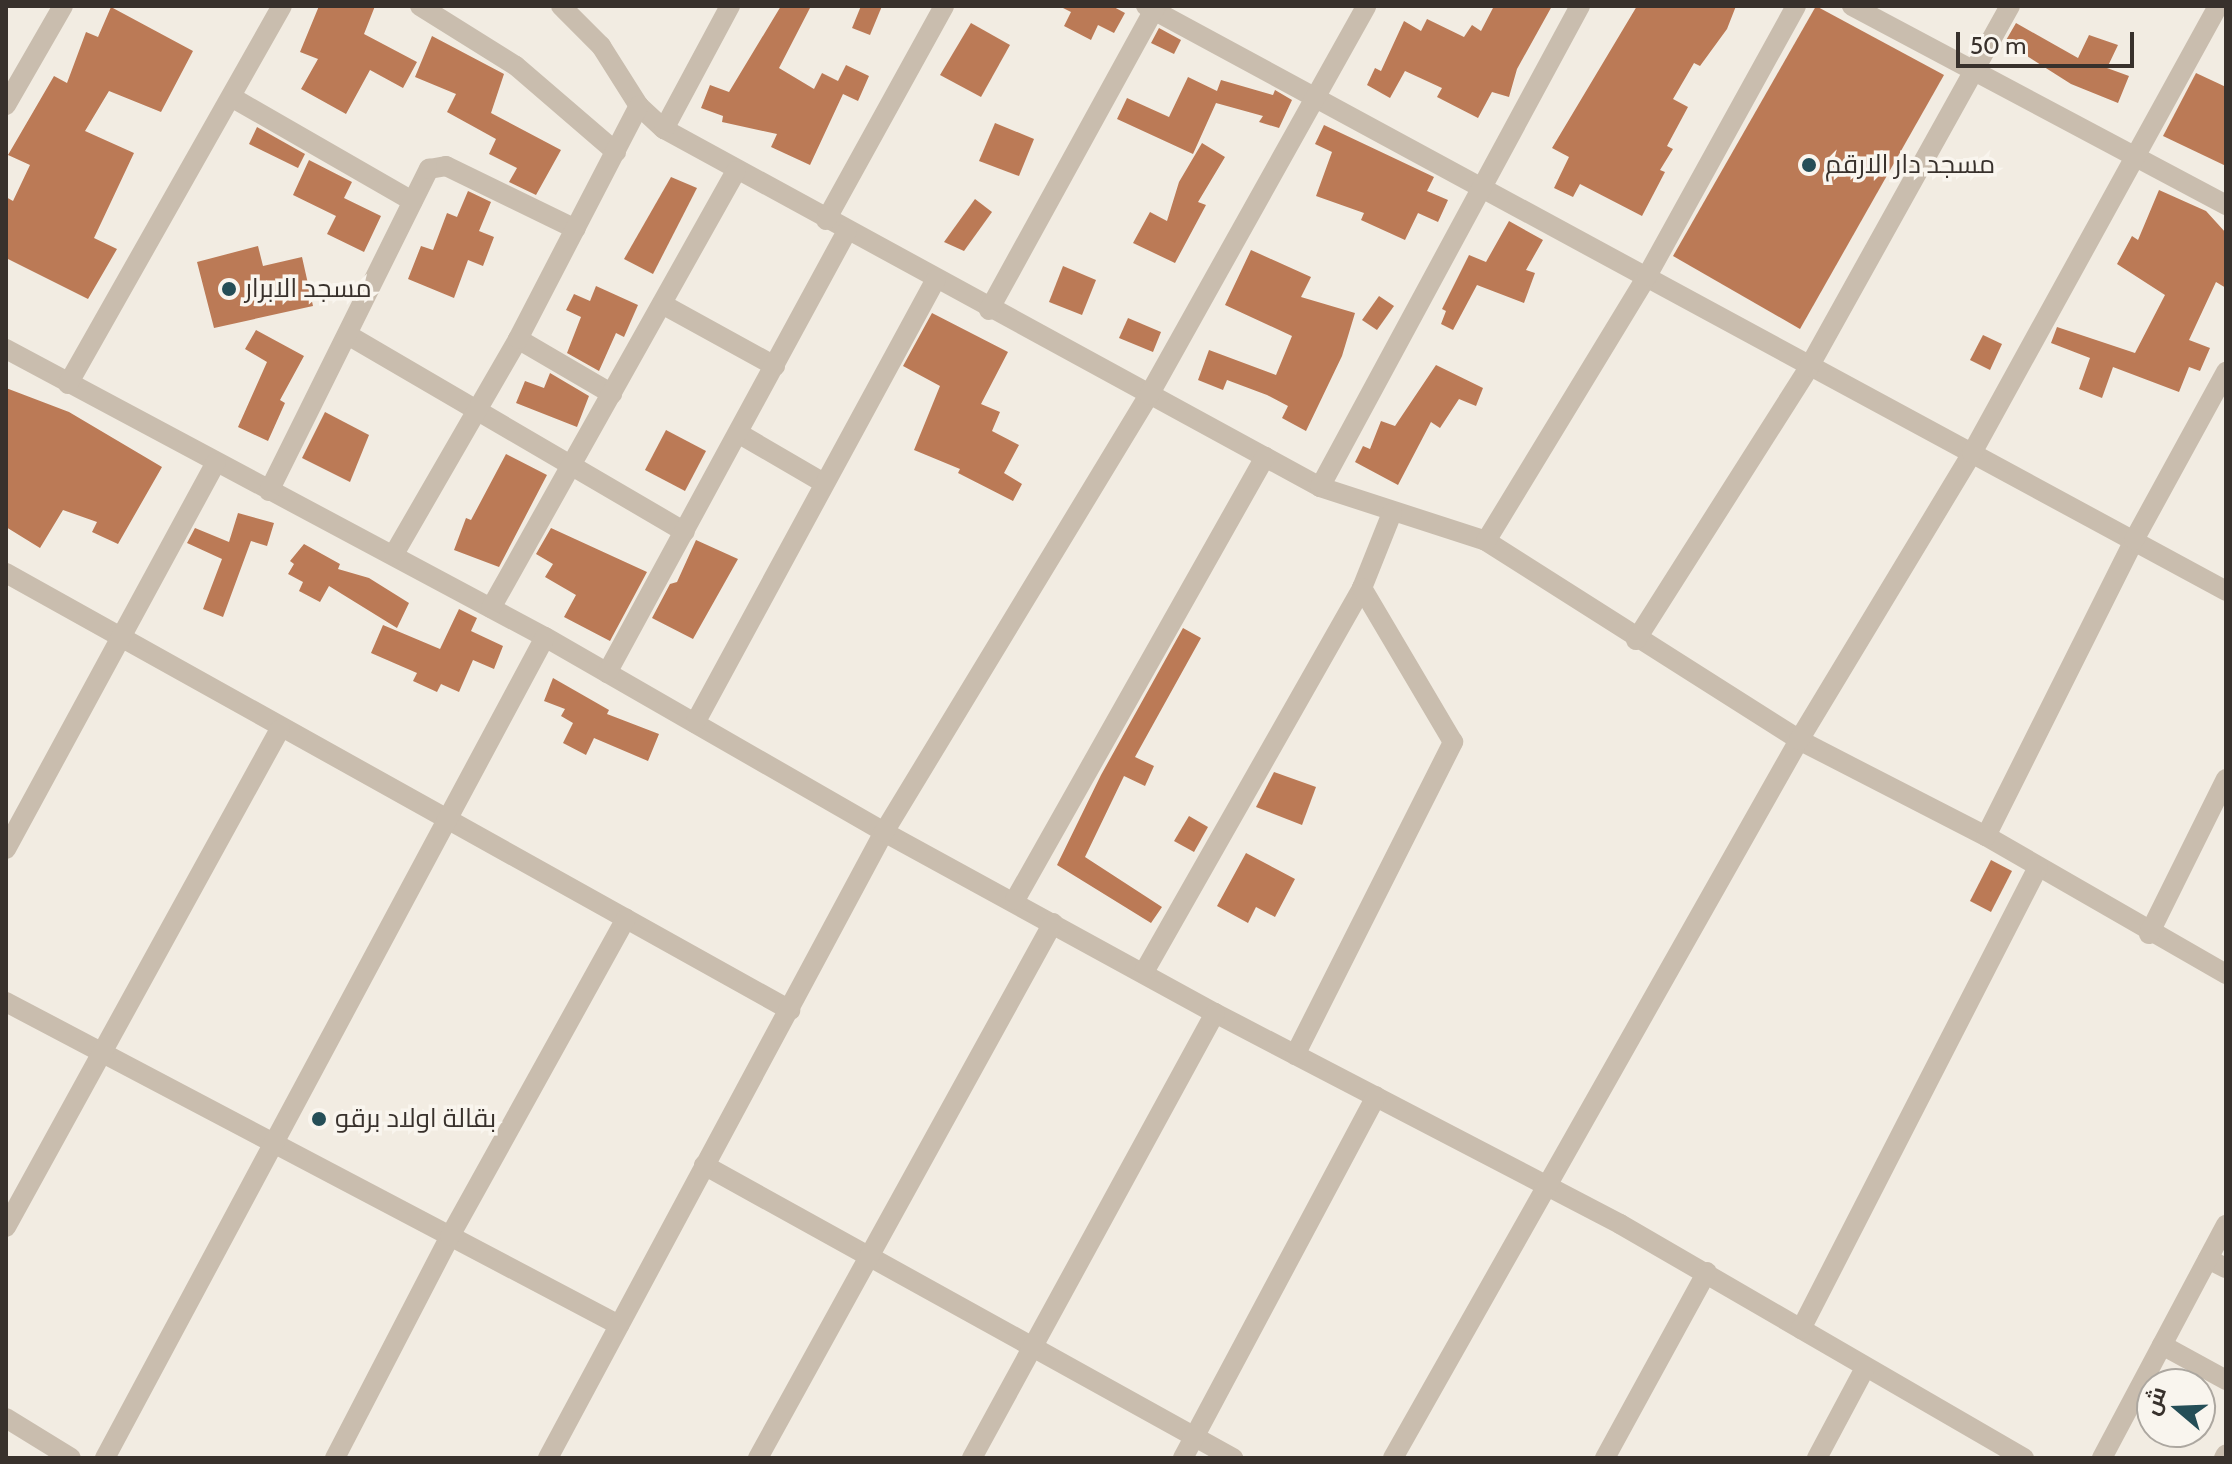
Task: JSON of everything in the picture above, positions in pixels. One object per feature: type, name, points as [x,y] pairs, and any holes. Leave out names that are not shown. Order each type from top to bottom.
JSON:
[{"type":"street","points":[[6,105],[63,6]]},
{"type":"street","points":[[420,6],[491,47],[616,152]]},
{"type":"street","points":[[561,6],[622,72],[639,106],[664,129],[736,171],[1320,487],[1392,513],[1486,541],[1636,640],[1799,740],[1986,836],[2149,934],[2226,974]]},
{"type":"street","points":[[664,129],[730,6]]},
{"type":"street","points":[[826,220],[944,6]]},
{"type":"street","points":[[548,1458],[884,832],[1149,395],[1366,6]]},
{"type":"street","points":[[1320,487],[1580,6]]},
{"type":"street","points":[[1486,541],[1647,276],[1796,6]]},
{"type":"street","points":[[1852,6],[2226,205]]},
{"type":"street","points":[[1636,640],[1809,367],[2010,6]]},
{"type":"street","points":[[1393,1458],[1549,1189],[1799,740],[1972,453],[2132,156],[2218,6]]},
{"type":"street","points":[[989,310],[1152,7],[1809,367],[2226,591]]},
{"type":"street","points":[[68,384],[233,98],[273,9]]},
{"type":"street","points":[[233,98],[412,201]]},
{"type":"street","points":[[394,554],[518,339],[639,106]]},
{"type":"street","points":[[269,491],[412,201],[437,164],[576,229]]},
{"type":"street","points":[[491,608],[736,171]]},
{"type":"street","points":[[607,673],[847,231]]},
{"type":"street","points":[[695,723],[936,279]]},
{"type":"street","points":[[662,304],[775,366]]},
{"type":"street","points":[[348,335],[685,532]]},
{"type":"street","points":[[518,339],[612,394]]},
{"type":"street","points":[[6,349],[216,463],[394,554],[884,832],[1015,900],[1215,1013],[1707,1272],[2022,1458]]},
{"type":"street","points":[[1986,836],[2134,540],[2226,372]]},
{"type":"street","points":[[738,433],[824,483]]},
{"type":"street","points":[[1015,900],[1265,457]]},
{"type":"street","points":[[6,849],[216,463]]},
{"type":"street","points":[[1144,972],[1362,588],[1392,513]]},
{"type":"street","points":[[6,573],[280,729],[790,1010]]},
{"type":"street","points":[[1295,1055],[1446,765],[1453,742],[1362,588]]},
{"type":"street","points":[[105,1458],[273,1140],[450,823],[545,637]]},
{"type":"street","points":[[6,1227],[101,1049],[280,729]]},
{"type":"street","points":[[2149,934],[2226,779]]},
{"type":"street","points":[[1801,1329],[2038,867]]},
{"type":"street","points":[[335,1458],[450,1236],[626,918]]},
{"type":"street","points":[[758,1458],[865,1258],[1053,923]]},
{"type":"street","points":[[6,1002],[101,1049],[619,1325]]},
{"type":"street","points":[[972,1458],[1215,1013]]},
{"type":"street","points":[[1183,1458],[1376,1096]]},
{"type":"street","points":[[704,1165],[865,1258],[1233,1458]]},
{"type":"street","points":[[2102,1458],[2162,1345],[2217,1263],[2226,1225]]},
{"type":"street","points":[[1605,1458],[1707,1272]]},
{"type":"street","points":[[2162,1345],[2226,1380]]},
{"type":"street","points":[[1817,1458],[1865,1368]]},
{"type":"street","points":[[6,1418],[71,1458]]},
{"type":"building","points":[[319,6],[375,6],[364,34],[417,62],[403,88],[370,70],[346,114],[301,89],[318,59],[300,52]]},
{"type":"building","points":[[781,6],[811,6],[779,68],[814,89],[822,73],[838,81],[846,65],[869,76],[858,101],[843,94],[810,165],[771,147],[777,134],[722,122],[723,116],[701,108],[710,85],[729,92]]},
{"type":"building","points":[[861,6],[882,6],[870,35],[852,28]]},
{"type":"building","points":[[1059,6],[1112,6],[1125,13],[1114,33],[1098,25],[1091,40],[1064,26],[1071,12]]},
{"type":"building","points":[[1494,6],[1552,6],[1517,69],[1509,97],[1492,92],[1478,118],[1437,97],[1442,88],[1405,71],[1390,98],[1367,85],[1375,68],[1381,71],[1404,21],[1421,31],[1427,19],[1464,37],[1472,25],[1481,31]]},
{"type":"building","points":[[1637,6],[1736,6],[1727,29],[1700,66],[1694,63],[1673,99],[1688,107],[1667,146],[1673,149],[1660,170],[1665,172],[1642,216],[1580,184],[1573,197],[1554,188],[1569,157],[1552,148]]},
{"type":"building","name":"مسجد دار الارقم","points":[[1816,6],[1944,75],[1800,329],[1673,256]]},
{"type":"building","points":[[111,7],[193,51],[161,112],[109,91],[85,131],[134,153],[94,238],[117,249],[88,299],[6,258],[6,197],[13,201],[30,165],[8,155],[54,76],[67,83],[86,32],[98,37]]},
{"type":"building","points":[[971,23],[1010,45],[981,97],[940,75]]},
{"type":"building","points":[[2016,23],[2078,58],[2089,35],[2118,45],[2107,68],[2129,76],[2118,103],[2071,84],[2005,42]]},
{"type":"building","points":[[1159,28],[1181,40],[1174,54],[1151,43]]},
{"type":"building","points":[[432,36],[504,74],[491,113],[561,150],[536,195],[509,182],[517,168],[489,154],[496,139],[447,112],[456,94],[415,77]]},
{"type":"building","points":[[2196,73],[2226,87],[2226,166],[2163,136]]},
{"type":"building","points":[[1188,77],[1217,91],[1221,80],[1273,95],[1275,90],[1292,100],[1279,128],[1259,122],[1263,116],[1216,103],[1193,154],[1117,119],[1127,98],[1169,117]]},
{"type":"building","points":[[995,123],[1034,139],[1019,176],[979,161]]},
{"type":"building","points":[[1324,125],[1434,177],[1427,191],[1448,200],[1438,222],[1418,213],[1405,240],[1361,220],[1364,213],[1316,196],[1332,152],[1315,144]]},
{"type":"building","points":[[257,127],[305,154],[298,168],[249,144]]},
{"type":"building","points":[[1202,143],[1225,157],[1198,202],[1206,205],[1175,263],[1133,243],[1150,212],[1167,221],[1179,182]]},
{"type":"building","points":[[309,160],[352,182],[344,198],[381,216],[364,252],[327,234],[336,216],[293,195]]},
{"type":"building","points":[[671,177],[697,188],[653,274],[624,259]]},
{"type":"building","points":[[2159,190],[2206,211],[2226,233],[2226,288],[2216,282],[2189,340],[2210,348],[2200,371],[2189,367],[2179,392],[2113,367],[2102,398],[2079,389],[2090,358],[2051,343],[2057,327],[2135,353],[2165,295],[2117,264],[2132,236],[2138,240]]},
{"type":"building","points":[[468,191],[491,202],[479,231],[494,237],[483,266],[468,260],[454,298],[408,279],[421,246],[433,250],[447,213],[457,217]]},
{"type":"building","points":[[975,199],[992,212],[964,251],[944,242]]},
{"type":"building","points":[[1509,221],[1543,240],[1526,270],[1535,273],[1524,303],[1477,285],[1453,330],[1441,324],[1446,311],[1442,309],[1469,255],[1486,262]]},
{"type":"building","points":[[258,246],[263,266],[302,257],[313,306],[214,328],[197,262]]},
{"type":"building","points":[[1251,250],[1311,277],[1301,297],[1355,313],[1342,356],[1306,431],[1282,418],[1288,406],[1267,395],[1227,380],[1223,390],[1198,380],[1209,350],[1276,375],[1292,336],[1225,305]]},
{"type":"building","points":[[1063,266],[1096,280],[1082,315],[1049,302]]},
{"type":"building","points":[[596,286],[638,305],[624,337],[616,333],[599,371],[567,353],[581,317],[566,310],[574,294],[590,301]]},
{"type":"building","points":[[1379,296],[1394,306],[1377,330],[1362,320]]},
{"type":"building","points":[[932,313],[1008,352],[981,404],[1000,412],[992,431],[1019,445],[1004,473],[1022,484],[1013,501],[958,473],[960,469],[914,450],[940,386],[903,366]]},
{"type":"building","points":[[1128,318],[1161,332],[1153,352],[1119,338]]},
{"type":"building","points":[[256,330],[304,356],[280,400],[285,403],[268,441],[238,427],[267,362],[245,349]]},
{"type":"building","points":[[1983,335],[2002,344],[1990,370],[1970,360]]},
{"type":"building","points":[[1436,365],[1483,388],[1476,406],[1459,399],[1440,428],[1431,422],[1398,485],[1355,462],[1363,446],[1370,449],[1381,421],[1395,426]]},
{"type":"building","points":[[550,373],[589,396],[577,427],[516,403],[525,381],[544,388]]},
{"type":"building","points":[[6,388],[69,412],[162,467],[118,544],[92,532],[97,522],[63,510],[40,548],[6,527]]},
{"type":"building","points":[[325,412],[369,435],[350,482],[302,458]]},
{"type":"building","points":[[666,430],[706,451],[685,491],[645,470]]},
{"type":"building","points":[[506,454],[547,475],[499,567],[454,550],[466,518],[471,520]]},
{"type":"building","points":[[238,513],[274,523],[267,546],[251,541],[223,617],[203,609],[222,559],[187,543],[195,528],[229,542]]},
{"type":"building","points":[[551,528],[647,572],[610,641],[564,617],[576,595],[545,577],[553,564],[536,554]]},
{"type":"building","points":[[696,540],[738,559],[693,639],[652,618],[670,584],[677,582]]},
{"type":"building","points":[[304,544],[340,564],[338,569],[369,578],[409,603],[397,628],[329,586],[320,602],[299,591],[303,582],[288,574],[294,564],[290,561]]},
{"type":"building","points":[[459,609],[477,618],[471,631],[503,646],[494,669],[473,660],[459,692],[441,684],[437,692],[413,681],[417,673],[371,653],[383,625],[440,649]]},
{"type":"building","points":[[1183,628],[1201,638],[1135,757],[1154,766],[1145,786],[1124,776],[1085,857],[1162,907],[1151,923],[1057,865],[1101,775]]},
{"type":"building","points":[[553,678],[609,710],[607,714],[659,734],[648,761],[594,738],[586,755],[563,743],[573,723],[561,716],[565,709],[544,701]]},
{"type":"building","points":[[1274,772],[1316,787],[1302,825],[1256,807]]},
{"type":"building","points":[[1189,816],[1208,827],[1194,852],[1174,841]]},
{"type":"building","points":[[1246,853],[1295,879],[1275,917],[1256,907],[1248,923],[1217,906]]},
{"type":"building","points":[[1991,860],[2012,871],[1991,912],[1970,901]]},
{"type":"place","name":"مسجد دار الارقم","points":[[1809,165]]},
{"type":"place","name":"مسجد الابرار","points":[[229,289]]},
{"type":"place","name":"بقالة اولاد برقو","points":[[319,1119]]}]
